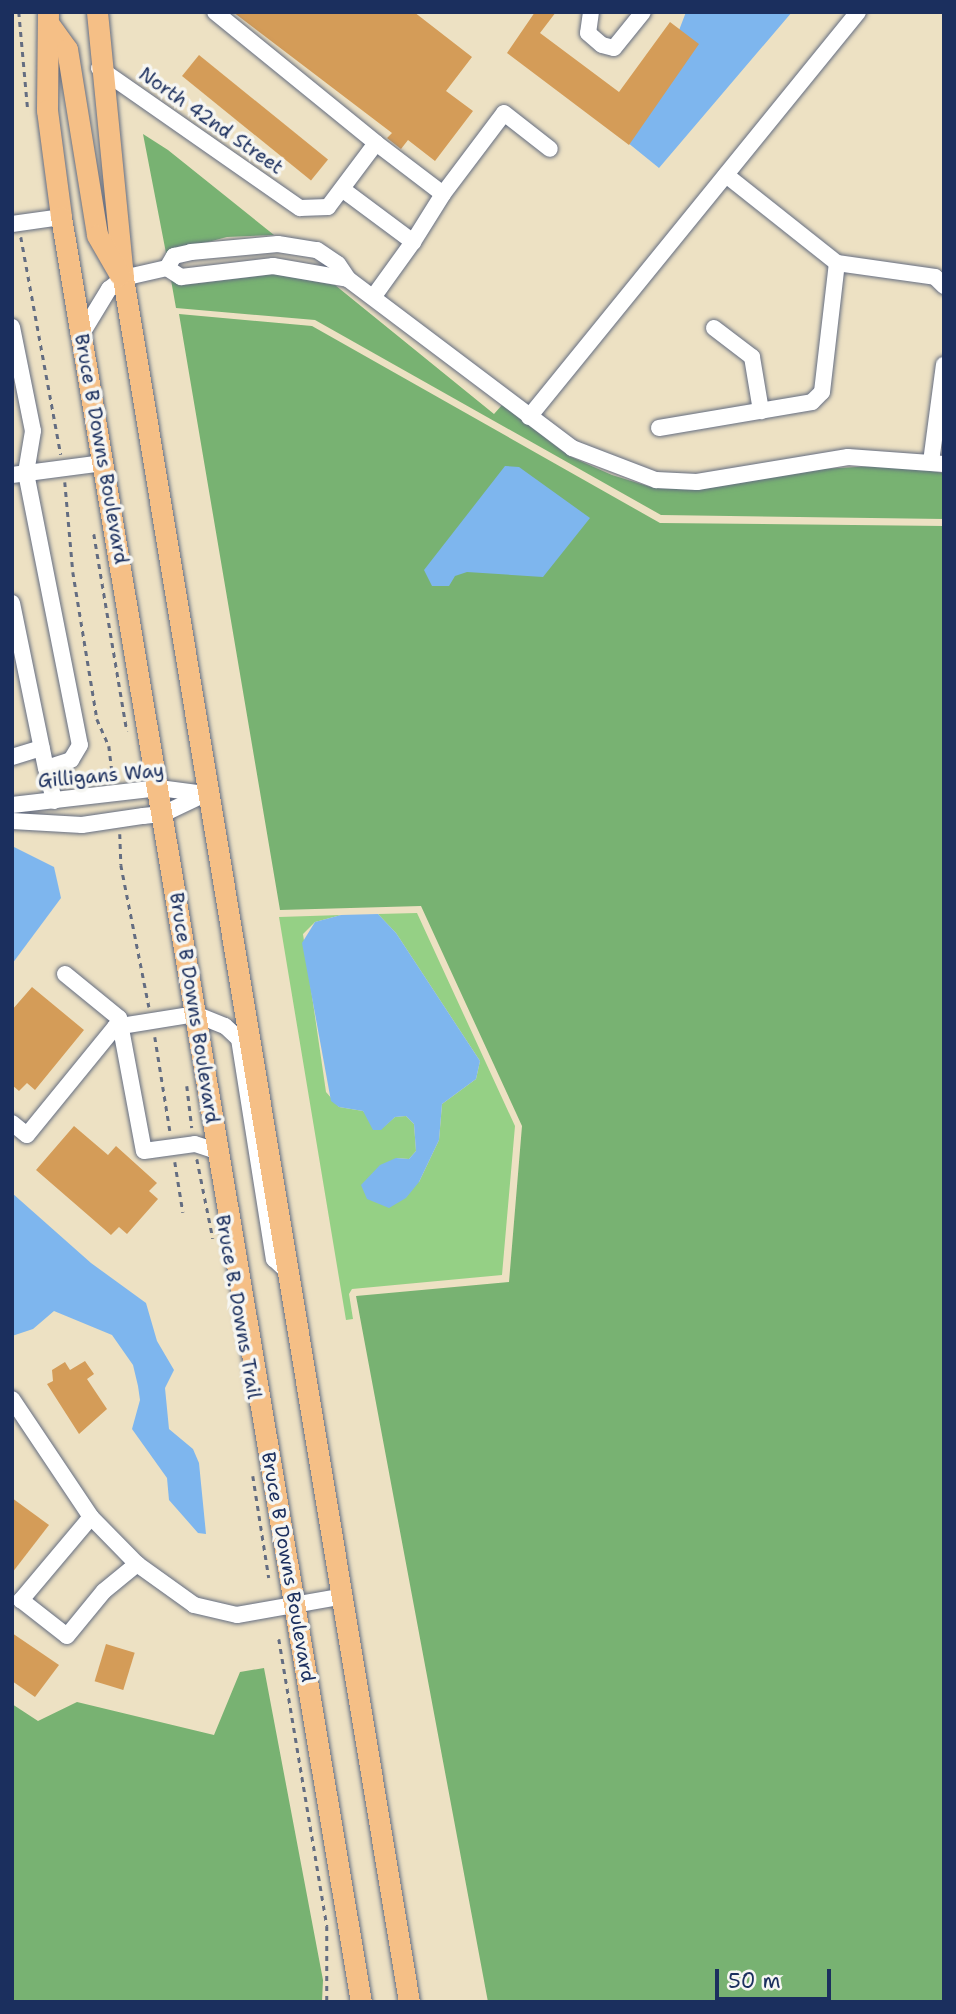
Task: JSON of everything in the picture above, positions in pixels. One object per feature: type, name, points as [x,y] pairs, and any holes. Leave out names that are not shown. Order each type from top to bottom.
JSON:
[{"type":"main road","points":[[97,12],[99,68],[123,278],[205,794],[288,1272],[339,1597],[409,2002]]},
{"type":"main road","points":[[44,16],[67,49],[97,235],[110,264],[123,278]]},
{"type":"main road","name":"Bruce B Downs Boulevard","points":[[44,16],[47,110],[61,217],[361,2002]]},
{"type":"street","points":[[215,12],[443,194]]},
{"type":"street","points":[[591,12],[589,33],[602,45],[614,48],[643,12]]},
{"type":"street","points":[[529,417],[858,12]]},
{"type":"street","name":"North 42nd Street","points":[[99,68],[300,208],[328,207],[342,189]]},
{"type":"street","points":[[374,296],[443,194],[504,113],[550,149]]},
{"type":"street","points":[[376,143],[342,189],[412,242]]},
{"type":"street","points":[[726,174],[837,263],[934,277],[944,286]]},
{"type":"street","points":[[15,224],[61,217]]},
{"type":"street","points":[[167,268],[174,256],[191,252],[278,244],[317,250],[338,264],[348,279],[572,448],[656,480],[697,482],[848,457],[938,463],[944,365]]},
{"type":"street","points":[[659,428],[812,402],[822,391],[837,263]]},
{"type":"street","points":[[81,335],[108,289],[123,278],[167,268],[181,277],[273,266],[348,279]]},
{"type":"street","points":[[12,327],[33,431],[19,474],[80,745],[71,760],[46,768]]},
{"type":"street","points":[[714,328],[752,357],[761,411]]},
{"type":"street","points":[[19,474],[103,463]]},
{"type":"street","points":[[12,603],[54,800]]},
{"type":"street","points":[[12,757],[42,748]]},
{"type":"street","name":"Gilligans Way","points":[[12,805],[159,788],[205,794]]},
{"type":"street","name":"Gilligans Way","points":[[12,821],[82,825],[163,814],[205,794]]},
{"type":"street","points":[[65,974],[119,1018],[144,1151],[172,1144],[195,1144],[217,1151]]},
{"type":"street","points":[[12,1123],[27,1135],[121,1026],[195,1014],[225,1026],[239,1039],[274,1259],[288,1272]]},
{"type":"street","points":[[12,1399],[91,1517],[137,1564],[194,1605],[213,1612],[237,1615],[339,1597]]},
{"type":"street","points":[[91,1517],[21,1600],[67,1636],[104,1591],[137,1564]]},
{"type":"path","points":[[15,224],[64,468],[70,549],[97,719],[109,746],[114,793]]},
{"type":"path","points":[[94,524],[128,735]]},
{"type":"path","points":[[120,820],[121,865],[152,1020],[183,1212]]},
{"type":"path","name":"Bruce B. Downs Trail","points":[[186,1078],[214,1245]]},
{"type":"path","points":[[251,1463],[269,1578]]},
{"type":"path","points":[[279,1639],[327,1926],[327,2002]]},
{"type":"green space","points":[[143,134],[168,150],[274,235],[227,237],[166,253]]},
{"type":"green space","points":[[274,274],[335,285],[494,414],[502,405],[569,456],[612,475],[654,488],[699,490],[804,470],[891,465],[944,473],[944,519],[661,515],[315,320],[176,308],[171,280],[183,285]]},
{"type":"green space","points":[[179,314],[312,326],[660,523],[944,526],[944,2002],[488,2002],[356,1296],[509,1282],[522,1126],[421,906],[280,910]]},
{"type":"green space","points":[[417,913],[515,1126],[502,1275],[352,1289],[349,1294],[353,1319],[346,1320],[279,917],[341,915],[315,922],[303,934],[326,1092],[339,1107],[363,1111],[381,1129],[395,1117],[406,1116],[414,1124],[416,1151],[409,1159],[396,1158],[419,1182],[439,1140],[442,1104],[476,1079],[480,1061],[396,933],[378,914]]},
{"type":"green space","points":[[264,1668],[323,1980],[322,2002],[12,2002],[12,1704],[38,1721],[77,1702],[214,1735],[240,1672]]},
{"type":"water","points":[[686,12],[792,12],[659,168],[622,138],[663,72]]},
{"type":"water","points":[[505,466],[519,467],[590,518],[543,577],[467,572],[455,576],[449,586],[432,586],[424,570]]},
{"type":"water","points":[[12,846],[54,867],[61,898],[12,964]]},
{"type":"water","points":[[378,914],[396,933],[480,1061],[476,1079],[442,1104],[439,1140],[419,1182],[406,1198],[389,1208],[367,1199],[361,1185],[380,1165],[396,1158],[409,1159],[416,1151],[414,1124],[406,1116],[395,1117],[381,1130],[373,1130],[363,1111],[339,1107],[331,1101],[302,943],[315,922],[341,915]]},
{"type":"water","points":[[12,1193],[91,1263],[146,1303],[157,1341],[174,1370],[165,1388],[169,1429],[193,1449],[199,1463],[206,1534],[198,1533],[169,1500],[167,1478],[132,1429],[140,1400],[138,1386],[133,1365],[112,1335],[54,1311],[33,1329],[12,1336]]},
{"type":"building","points":[[233,12],[414,12],[472,57],[446,91],[473,111],[435,161],[408,140],[401,149],[387,138],[392,133]]},
{"type":"building","points":[[535,12],[556,12],[540,33],[619,92],[670,22],[699,44],[629,145],[507,53]]},
{"type":"building","points":[[199,55],[328,159],[311,180],[182,76]]},
{"type":"building","points":[[32,987],[84,1030],[35,1090],[27,1083],[19,1091],[12,1085],[12,1010]]},
{"type":"building","points":[[74,1126],[108,1155],[116,1146],[157,1183],[149,1191],[158,1199],[127,1234],[119,1227],[111,1235],[36,1170]]},
{"type":"building","points":[[85,1361],[94,1374],[87,1379],[107,1409],[79,1434],[47,1384],[53,1381],[52,1370],[65,1362],[70,1370]]},
{"type":"building","points":[[12,1498],[49,1525],[12,1573]]},
{"type":"building","points":[[12,1633],[59,1665],[35,1697],[12,1681]]},
{"type":"building","points":[[106,1644],[135,1653],[123,1690],[95,1681]]}]
